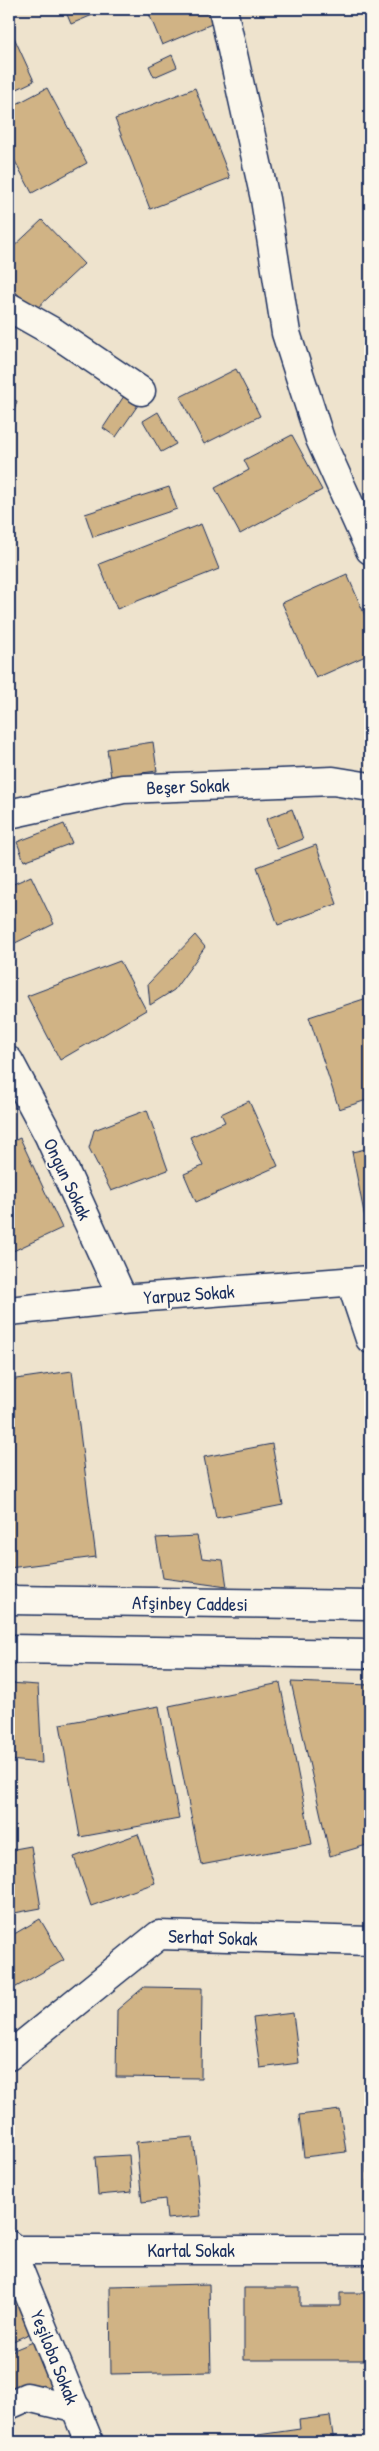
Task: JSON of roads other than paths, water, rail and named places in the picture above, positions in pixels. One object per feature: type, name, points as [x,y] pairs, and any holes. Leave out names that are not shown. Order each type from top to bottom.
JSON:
[{"type":"street","points":[[224,9],[265,199],[286,332],[320,439],[370,550]]},
{"type":"street","points":[[9,307],[55,333],[141,390]]},
{"type":"street","name":"Beşer Sokak","points":[[9,814],[123,789],[334,781],[370,787]]},
{"type":"street","name":"Ongun Sokak","points":[[9,1061],[49,1136],[123,1299]]},
{"type":"street","points":[[361,1281],[370,1339]]},
{"type":"street","name":"Yarpuz Sokak","points":[[9,1311],[123,1299],[361,1281]]},
{"type":"street","name":"Afşinbey Caddesi","points":[[9,1600],[370,1605]]},
{"type":"street","points":[[9,1649],[370,1654]]},
{"type":"street","name":"Serhat Sokak","points":[[9,2056],[159,1935],[370,1942]]},
{"type":"street","name":"Kartal Sokak","points":[[10,2247],[370,2250]]},
{"type":"street","name":"Yeşiloba Sokak","points":[[10,2247],[89,2442]]},
{"type":"street","points":[[9,2405],[27,2397],[77,2409]]}]
